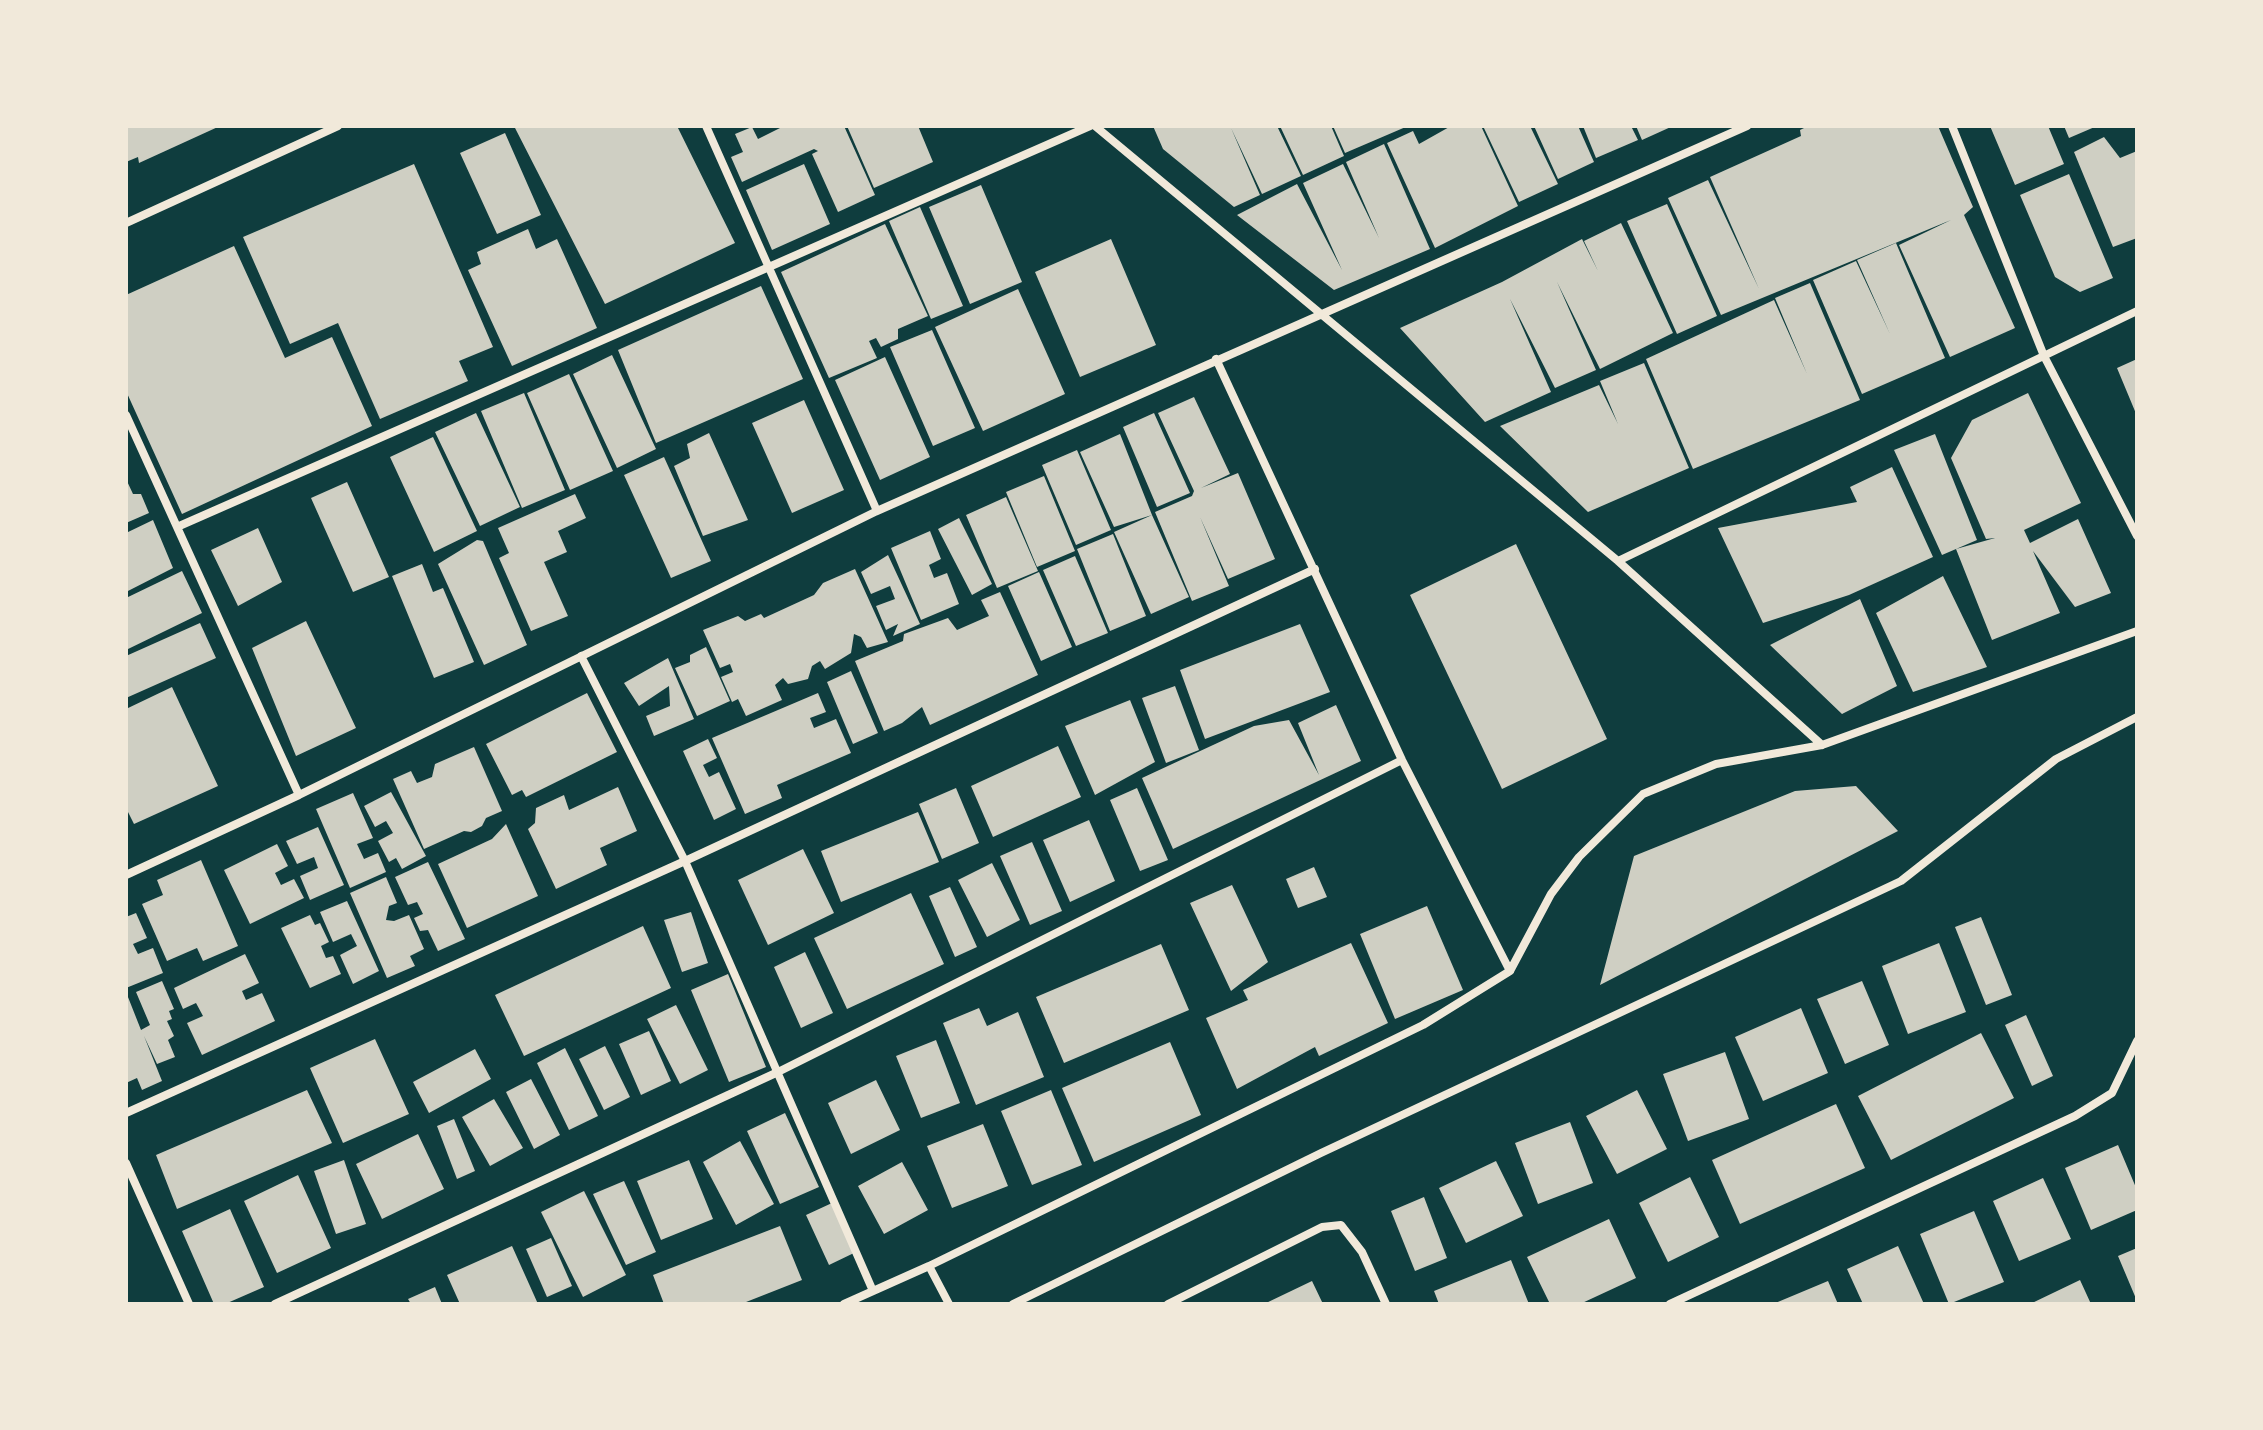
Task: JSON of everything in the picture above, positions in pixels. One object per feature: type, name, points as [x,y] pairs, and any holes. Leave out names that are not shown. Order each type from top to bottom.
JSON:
[{"type":"street","points":[[126,223],[338,126]]},
{"type":"street","points":[[706,126],[877,511]]},
{"type":"street","points":[[177,527],[1093,126],[1618,561],[1822,745]]},
{"type":"street","points":[[126,875],[299,795],[877,511],[1747,126]]},
{"type":"street","points":[[1952,126],[2044,356],[2137,536]]},
{"type":"street","points":[[1618,561],[2137,311]]},
{"type":"street","points":[[1216,359],[1402,760],[1510,971]]},
{"type":"street","points":[[126,415],[299,795]]},
{"type":"street","points":[[126,1113],[685,861],[1315,569]]},
{"type":"street","points":[[844,1304],[929,1266],[1423,1025],[1510,971],[1551,894],[1579,857],[1643,794],[1716,764],[1822,745],[2137,631]]},
{"type":"street","points":[[581,656],[685,861],[873,1291]]},
{"type":"street","points":[[1013,1304],[1335,1146],[1901,881],[2056,759],[2137,717]]},
{"type":"street","points":[[275,1304],[778,1072],[1402,760]]},
{"type":"street","points":[[1670,1304],[2075,1116],[2112,1093],[2137,1041]]},
{"type":"street","points":[[126,1163],[189,1304]]},
{"type":"street","points":[[1168,1304],[1322,1227],[1341,1225],[1362,1252],[1386,1304]]},
{"type":"street","points":[[929,1266],[949,1304]]},
{"type":"building","points":[[126,126],[220,126],[139,163],[138,157],[126,162]]},
{"type":"building","points":[[514,126],[677,126],[735,243],[605,304]]},
{"type":"building","points":[[784,126],[844,126],[875,195],[838,212],[812,154],[818,151],[814,149],[742,182],[731,157],[743,152],[735,134],[752,127],[758,139]]},
{"type":"building","points":[[847,126],[918,126],[933,162],[874,188]]},
{"type":"building","points":[[1153,126],[1277,126],[1301,176],[1262,194],[1231,128],[1260,195],[1234,207],[1163,149]]},
{"type":"building","points":[[1280,126],[1331,126],[1344,156],[1303,175]]},
{"type":"building","points":[[1333,126],[1408,126],[1345,153]]},
{"type":"building","points":[[1451,126],[1481,126],[1518,206],[1435,248],[1387,143],[1413,131],[1419,144]]},
{"type":"building","points":[[1483,126],[1530,126],[1558,184],[1519,202]]},
{"type":"building","points":[[1534,126],[1578,126],[1594,162],[1558,179]]},
{"type":"building","points":[[1583,126],[1631,126],[1638,140],[1596,158]]},
{"type":"building","points":[[1636,126],[1673,126],[1642,140]]},
{"type":"building","points":[[1808,126],[1938,126],[1973,207],[1964,215],[2015,328],[1950,357],[1899,245],[1951,220],[1721,315],[1668,198],[1708,180],[1759,289],[1710,177],[1801,136],[1800,130]]},
{"type":"building","points":[[1990,126],[2048,126],[2064,164],[2015,185]]},
{"type":"building","points":[[2064,126],[2097,126],[2069,138]]},
{"type":"building","points":[[505,133],[541,215],[497,234],[460,153]]},
{"type":"building","points":[[2104,137],[2120,158],[2137,151],[2137,238],[2113,247],[2074,152]]},
{"type":"building","points":[[1384,144],[1430,249],[1334,290],[1237,215],[1297,184],[1342,270],[1303,183],[1343,164],[1379,238],[1346,162]]},
{"type":"building","points":[[414,164],[493,347],[459,361],[468,381],[380,419],[338,323],[290,344],[243,237]]},
{"type":"building","points":[[804,164],[830,224],[772,250],[746,190]]},
{"type":"building","points":[[2069,174],[2113,278],[2080,292],[2055,277],[2020,195]]},
{"type":"building","points":[[981,185],[1022,282],[970,304],[929,207]]},
{"type":"building","points":[[1667,204],[1717,316],[1677,334],[1627,221]]},
{"type":"building","points":[[920,207],[963,306],[931,319],[889,221]]},
{"type":"building","points":[[1621,223],[1673,333],[1600,369],[1557,282],[1596,370],[1555,388],[1510,299],[1551,392],[1485,422],[1400,328],[1502,282],[1582,239],[1598,271],[1584,241]]},
{"type":"building","points":[[885,224],[928,316],[898,329],[898,339],[881,347],[876,338],[869,341],[877,358],[829,378],[781,272]]},
{"type":"building","points":[[528,229],[536,249],[557,239],[597,328],[512,366],[468,270],[481,264],[477,252]]},
{"type":"building","points":[[1111,239],[1156,345],[1080,377],[1035,272]]},
{"type":"building","points":[[1896,243],[1945,358],[1862,394],[1813,280],[1856,261],[1890,334],[1857,260]]},
{"type":"building","points":[[234,246],[285,358],[332,337],[372,426],[182,514],[126,391],[126,295]]},
{"type":"building","points":[[1810,283],[1860,400],[1693,469],[1646,359],[1774,300],[1807,374],[1775,298]]},
{"type":"building","points":[[761,286],[803,379],[656,443],[618,350]]},
{"type":"building","points":[[1018,289],[1065,394],[983,431],[935,327]]},
{"type":"building","points":[[932,330],[975,428],[933,446],[890,347]]},
{"type":"building","points":[[612,355],[656,449],[617,468],[573,374]]},
{"type":"building","points":[[885,357],[930,457],[880,480],[835,380]]},
{"type":"building","points":[[2137,359],[2137,416],[2117,368]]},
{"type":"building","points":[[1644,363],[1689,468],[1588,512],[1500,426],[1599,385],[1618,424],[1600,381]]},
{"type":"building","points":[[569,374],[613,471],[570,490],[527,393]]},
{"type":"building","points":[[524,393],[565,490],[522,508],[481,411]]},
{"type":"building","points":[[2028,393],[2081,503],[2024,530],[2030,543],[2078,519],[2111,593],[2075,607],[2033,551],[2060,613],[1992,640],[1956,549],[1995,538],[1986,539],[1951,458],[1972,420]]},
{"type":"building","points":[[1194,397],[1230,474],[1201,488],[1238,473],[1275,559],[1228,579],[1200,517],[1229,586],[1192,601],[1155,512],[1192,496],[1194,491],[1158,413]]},
{"type":"building","points":[[804,400],[844,490],[792,513],[752,423]]},
{"type":"building","points":[[476,413],[520,507],[480,526],[435,432]]},
{"type":"building","points":[[1154,413],[1190,493],[1157,507],[1123,427]]},
{"type":"building","points":[[709,433],[748,520],[703,536],[674,466],[690,458],[687,444]]},
{"type":"building","points":[[1120,434],[1152,515],[1114,527],[1080,452]]},
{"type":"building","points":[[1935,434],[1977,540],[1942,555],[1894,450]]},
{"type":"building","points":[[433,437],[477,531],[434,552],[390,457]]},
{"type":"building","points":[[1077,450],[1111,530],[1076,545],[1042,465]]},
{"type":"building","points":[[664,457],[711,561],[671,578],[624,475]]},
{"type":"building","points":[[1892,467],[1933,557],[1849,595],[1763,623],[1718,528],[1857,502],[1850,487]]},
{"type":"building","points":[[1044,476],[1075,551],[1037,567],[1006,492]]},
{"type":"building","points":[[126,479],[133,494],[141,494],[149,513],[126,523]]},
{"type":"building","points":[[347,482],[389,577],[353,592],[311,498]]},
{"type":"building","points":[[575,494],[586,518],[558,531],[567,552],[544,562],[568,616],[531,631],[499,558],[509,553],[498,528]]},
{"type":"building","points":[[1006,497],[1038,571],[997,588],[966,515]]},
{"type":"building","points":[[1152,515],[1189,597],[1151,614],[1114,532]]},
{"type":"building","points":[[959,518],[992,584],[972,595],[938,529]]},
{"type":"building","points":[[153,520],[173,568],[126,592],[126,533]]},
{"type":"building","points":[[258,528],[282,582],[238,606],[211,550]]},
{"type":"building","points":[[930,531],[941,559],[929,565],[934,578],[947,573],[959,604],[921,620],[891,548]]},
{"type":"building","points":[[1113,534],[1146,616],[1110,631],[1077,549]]},
{"type":"building","points":[[477,540],[483,541],[527,645],[484,665],[438,564]]},
{"type":"building","points":[[1516,544],[1607,739],[1502,789],[1410,595]]},
{"type":"building","points":[[888,555],[920,624],[893,636],[898,624],[886,630],[876,606],[895,599],[890,586],[871,594],[861,572]]},
{"type":"building","points":[[1075,556],[1108,633],[1076,646],[1043,570]]},
{"type":"building","points":[[422,564],[433,592],[443,588],[474,662],[434,678],[392,576]]},
{"type":"building","points":[[855,569],[888,642],[867,648],[861,637],[854,634],[851,653],[825,669],[820,661],[812,666],[808,679],[788,684],[783,678],[775,685],[782,700],[746,716],[738,699],[732,702],[721,677],[733,672],[730,664],[720,668],[703,630],[738,616],[745,621],[761,614],[764,618],[814,595],[823,583]]},
{"type":"building","points":[[182,571],[202,613],[126,650],[126,598]]},
{"type":"building","points":[[1039,572],[1072,647],[1041,661],[1008,586]]},
{"type":"building","points":[[1943,576],[1987,667],[1913,692],[1876,613]]},
{"type":"building","points":[[1000,592],[1038,675],[930,725],[922,707],[902,723],[884,731],[855,661],[903,641],[904,634],[948,618],[957,630],[989,616],[981,600]]},
{"type":"building","points":[[1860,599],[1897,686],[1842,714],[1770,645]]},
{"type":"building","points":[[306,621],[356,728],[296,756],[252,648]]},
{"type":"building","points":[[200,623],[216,658],[126,698],[126,656]]},
{"type":"building","points":[[1300,624],[1330,692],[1205,739],[1180,670]]},
{"type":"building","points":[[706,647],[730,701],[697,716],[675,668],[690,662],[690,655]]},
{"type":"building","points":[[668,658],[694,719],[654,736],[646,716],[670,706],[669,686],[639,706],[624,683]]},
{"type":"building","points":[[851,671],[878,733],[853,744],[827,682]]},
{"type":"building","points":[[1175,686],[1199,750],[1166,763],[1142,698]]},
{"type":"building","points":[[172,687],[218,786],[134,824],[126,808],[126,709]]},
{"type":"building","points":[[587,693],[617,752],[526,797],[522,790],[512,795],[486,744]]},
{"type":"building","points":[[818,693],[826,712],[810,718],[814,728],[836,719],[851,753],[777,785],[782,798],[745,814],[712,738]]},
{"type":"building","points":[[1130,700],[1155,762],[1095,795],[1065,726]]},
{"type":"building","points":[[1336,705],[1361,761],[1173,849],[1142,778],[1254,726],[1289,720],[1319,775],[1298,723]]},
{"type":"building","points":[[708,739],[717,758],[703,765],[709,777],[719,772],[736,809],[714,820],[683,751]]},
{"type":"building","points":[[1058,746],[1081,797],[993,837],[971,786]]},
{"type":"building","points":[[474,747],[502,811],[486,818],[482,826],[471,832],[464,831],[424,849],[393,779],[411,771],[417,783],[432,777],[435,764]]},
{"type":"building","points":[[1856,786],[1898,831],[1600,985],[1634,856],[1795,791]]},
{"type":"building","points":[[618,787],[637,831],[600,848],[607,865],[556,889],[528,829],[535,823],[536,808],[564,795],[569,810]]},
{"type":"building","points":[[956,788],[979,843],[942,859],[919,804]]},
{"type":"building","points":[[1137,788],[1168,860],[1140,871],[1110,800]]},
{"type":"building","points":[[391,792],[426,856],[402,869],[396,858],[389,862],[378,841],[393,833],[386,821],[375,827],[364,806]]},
{"type":"building","points":[[353,793],[373,838],[357,844],[364,859],[378,853],[386,872],[350,888],[316,809]]},
{"type":"building","points":[[918,812],[939,862],[841,902],[821,851]]},
{"type":"building","points":[[1089,820],[1115,881],[1070,902],[1043,840]]},
{"type":"building","points":[[506,824],[538,896],[467,928],[438,864],[492,839]]},
{"type":"building","points":[[318,827],[344,885],[310,900],[300,876],[318,868],[314,857],[297,864],[286,841]]},
{"type":"building","points":[[1032,842],[1062,911],[1030,925],[1000,856]]},
{"type":"building","points":[[277,844],[288,866],[275,873],[281,885],[294,879],[304,898],[250,924],[224,870]]},
{"type":"building","points":[[803,849],[834,913],[768,945],[738,880]]},
{"type":"building","points":[[201,860],[238,946],[203,961],[197,948],[167,961],[142,904],[163,895],[157,880]]},
{"type":"building","points":[[428,862],[465,939],[438,951],[428,930],[420,931],[414,918],[423,914],[417,902],[408,905],[395,877]]},
{"type":"building","points":[[992,863],[1020,920],[987,937],[958,880]]},
{"type":"building","points":[[1314,867],[1327,897],[1298,908],[1286,879]]},
{"type":"building","points":[[386,877],[397,903],[389,906],[386,920],[394,921],[409,915],[424,949],[410,956],[415,966],[387,978],[350,893]]},
{"type":"building","points":[[1232,885],[1268,962],[1231,991],[1190,903]]},
{"type":"building","points":[[950,887],[977,947],[955,957],[929,896]]},
{"type":"building","points":[[911,893],[944,964],[847,1009],[814,938]]},
{"type":"building","points":[[347,901],[379,971],[353,984],[340,955],[357,946],[351,934],[333,942],[320,912]]},
{"type":"building","points":[[1427,906],[1463,990],[1395,1019],[1360,934]]},
{"type":"building","points":[[691,912],[708,963],[682,972],[664,920]]},
{"type":"building","points":[[136,913],[147,938],[133,944],[138,954],[153,948],[163,973],[126,988],[126,917]]},
{"type":"building","points":[[310,915],[315,925],[320,923],[329,942],[321,946],[326,958],[333,956],[341,974],[310,988],[281,928]]},
{"type":"building","points":[[1981,917],[2012,995],[1986,1005],[1955,927]]},
{"type":"building","points":[[643,926],[671,988],[524,1056],[495,995]]},
{"type":"building","points":[[1351,943],[1388,1023],[1319,1056],[1315,1047],[1237,1089],[1206,1018],[1248,1000],[1243,990]]},
{"type":"building","points":[[1939,943],[1966,1012],[1908,1034],[1882,966]]},
{"type":"building","points":[[1161,944],[1189,1010],[1064,1063],[1036,997]]},
{"type":"building","points":[[805,952],[833,1013],[801,1028],[774,967]]},
{"type":"building","points":[[245,954],[259,983],[242,991],[246,1000],[262,993],[275,1021],[202,1055],[187,1023],[203,1016],[196,1003],[183,1009],[174,988]]},
{"type":"building","points":[[728,974],[766,1067],[729,1082],[691,990]]},
{"type":"building","points":[[162,981],[174,1009],[169,1011],[172,1019],[167,1021],[174,1036],[168,1040],[175,1057],[157,1064],[144,1036],[162,1081],[142,1090],[137,1078],[126,1083],[126,992],[141,1030],[150,1025],[136,992]]},
{"type":"building","points":[[1862,981],[1889,1045],[1845,1064],[1817,999]]},
{"type":"building","points":[[676,1005],[708,1070],[680,1084],[647,1019]]},
{"type":"building","points":[[979,1008],[987,1026],[1018,1012],[1044,1077],[976,1105],[943,1023]]},
{"type":"building","points":[[1801,1008],[1828,1073],[1763,1101],[1735,1037]]},
{"type":"building","points":[[2026,1015],[2053,1076],[2032,1086],[2005,1025]]},
{"type":"building","points":[[649,1031],[671,1081],[641,1095],[619,1044]]},
{"type":"building","points":[[1981,1033],[2014,1098],[1891,1160],[1858,1096]]},
{"type":"building","points":[[375,1039],[409,1114],[343,1143],[310,1068]]},
{"type":"building","points":[[936,1040],[960,1103],[921,1118],[896,1056]]},
{"type":"building","points":[[1170,1042],[1201,1115],[1094,1162],[1062,1088]]},
{"type":"building","points":[[605,1046],[630,1097],[604,1110],[579,1059]]},
{"type":"building","points":[[565,1048],[598,1116],[569,1130],[537,1063]]},
{"type":"building","points":[[475,1049],[491,1079],[429,1113],[413,1082]]},
{"type":"building","points":[[1725,1052],[1749,1119],[1688,1141],[1663,1074]]},
{"type":"building","points":[[531,1079],[560,1135],[534,1149],[506,1092]]},
{"type":"building","points":[[876,1080],[900,1130],[851,1154],[828,1103]]},
{"type":"building","points":[[307,1090],[332,1143],[177,1209],[156,1155]]},
{"type":"building","points":[[1051,1090],[1082,1165],[1032,1185],[1001,1111]]},
{"type":"building","points":[[1637,1090],[1667,1149],[1617,1174],[1586,1116]]},
{"type":"building","points":[[494,1099],[523,1148],[490,1166],[462,1117]]},
{"type":"building","points":[[1836,1104],[1865,1168],[1740,1224],[1712,1160]]},
{"type":"building","points":[[785,1113],[819,1187],[780,1204],[747,1131]]},
{"type":"building","points":[[454,1119],[475,1171],[457,1179],[437,1126]]},
{"type":"building","points":[[1570,1122],[1593,1183],[1538,1204],[1515,1143]]},
{"type":"building","points":[[983,1124],[1008,1186],[952,1208],[927,1146]]},
{"type":"building","points":[[418,1134],[444,1189],[382,1219],[356,1164]]},
{"type":"building","points":[[740,1141],[774,1204],[736,1225],[703,1162]]},
{"type":"building","points":[[2118,1145],[2137,1190],[2137,1210],[2091,1230],[2065,1168]]},
{"type":"building","points":[[344,1160],[366,1224],[336,1234],[314,1171]]},
{"type":"building","points":[[689,1160],[713,1219],[661,1240],[637,1181]]},
{"type":"building","points":[[1496,1161],[1523,1216],[1466,1243],[1439,1188]]},
{"type":"building","points":[[902,1162],[928,1210],[884,1234],[858,1186]]},
{"type":"building","points":[[298,1175],[331,1248],[277,1273],[244,1201]]},
{"type":"building","points":[[1690,1177],[1719,1237],[1668,1262],[1639,1203]]},
{"type":"building","points":[[2043,1178],[2071,1239],[2019,1261],[1993,1201]]},
{"type":"building","points":[[624,1181],[656,1252],[626,1265],[593,1194]]},
{"type":"building","points":[[584,1191],[626,1275],[583,1297],[541,1212]]},
{"type":"building","points":[[1424,1197],[1447,1258],[1415,1271],[1391,1211]]},
{"type":"building","points":[[832,1203],[856,1252],[829,1265],[806,1215]]},
{"type":"building","points":[[230,1209],[264,1287],[225,1304],[214,1304],[182,1231]]},
{"type":"building","points":[[1974,1211],[2004,1282],[1949,1304],[1920,1234]]},
{"type":"building","points":[[1609,1219],[1636,1278],[1580,1304],[1550,1304],[1527,1257]]},
{"type":"building","points":[[780,1226],[802,1280],[741,1304],[664,1304],[653,1275]]},
{"type":"building","points":[[551,1238],[572,1286],[547,1297],[526,1249]]},
{"type":"building","points":[[512,1246],[538,1304],[460,1304],[447,1275]]},
{"type":"building","points":[[1898,1246],[1924,1304],[1863,1304],[1847,1269]]},
{"type":"building","points":[[2137,1248],[2137,1301],[2118,1256]]},
{"type":"building","points":[[1511,1260],[1529,1304],[1439,1304],[1434,1291]]},
{"type":"building","points":[[2080,1280],[2091,1304],[2030,1304]]},
{"type":"building","points":[[1312,1281],[1323,1304],[1264,1304]]},
{"type":"building","points":[[1828,1281],[1838,1304],[1773,1304]]},
{"type":"building","points":[[435,1287],[442,1304],[411,1304],[408,1299]]}]
